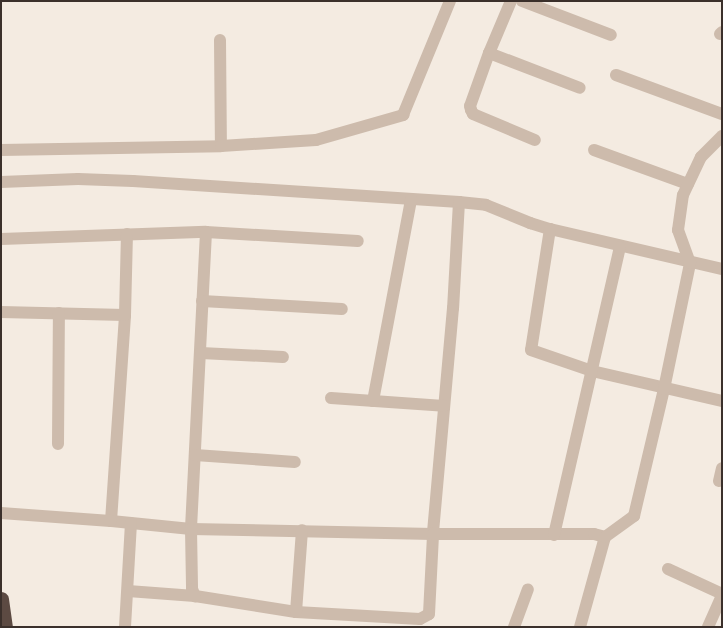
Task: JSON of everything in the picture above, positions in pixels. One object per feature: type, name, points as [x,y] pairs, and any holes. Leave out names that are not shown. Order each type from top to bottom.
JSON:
[{"type":"highway","points":[[1,599],[5,627]]},
{"type":"street","points":[[1,150],[221,146],[316,140],[403,115],[450,1]]},
{"type":"street","points":[[511,1],[489,53],[470,106],[473,114],[535,140]]},
{"type":"street","points":[[522,1],[611,35]]},
{"type":"street","points":[[220,40],[221,146]]},
{"type":"street","points":[[489,53],[580,88]]},
{"type":"street","points":[[616,75],[722,114]]},
{"type":"street","points":[[580,627],[605,537],[634,516],[664,389],[690,262],[678,230],[683,195],[701,157],[722,136]]},
{"type":"street","points":[[594,150],[688,184]]},
{"type":"street","points":[[1,182],[78,179],[132,181],[486,205],[550,229],[620,247],[722,269]]},
{"type":"street","points":[[373,401],[411,200]]},
{"type":"street","points":[[128,591],[195,596],[296,612],[420,619],[429,614],[432,534],[453,308],[458,202]]},
{"type":"street","points":[[550,229],[531,350],[592,371],[722,401]]},
{"type":"street","points":[[195,596],[192,589],[191,529],[206,232]]},
{"type":"street","points":[[1,239],[206,232],[358,241]]},
{"type":"street","points":[[111,522],[125,315],[127,234]]},
{"type":"street","points":[[554,534],[620,247]]},
{"type":"street","points":[[202,301],[342,310]]},
{"type":"street","points":[[1,312],[125,315]]},
{"type":"street","points":[[58,313],[58,444]]},
{"type":"street","points":[[201,353],[283,357]]},
{"type":"street","points":[[331,398],[444,406]]},
{"type":"street","points":[[195,455],[296,462]]},
{"type":"street","points":[[1,513],[191,529],[432,534],[594,534],[605,537]]},
{"type":"street","points":[[126,627],[131,523]]},
{"type":"street","points":[[296,612],[302,530]]},
{"type":"street","points":[[668,569],[722,594],[708,627]]},
{"type":"street","points":[[514,627],[528,589]]}]
